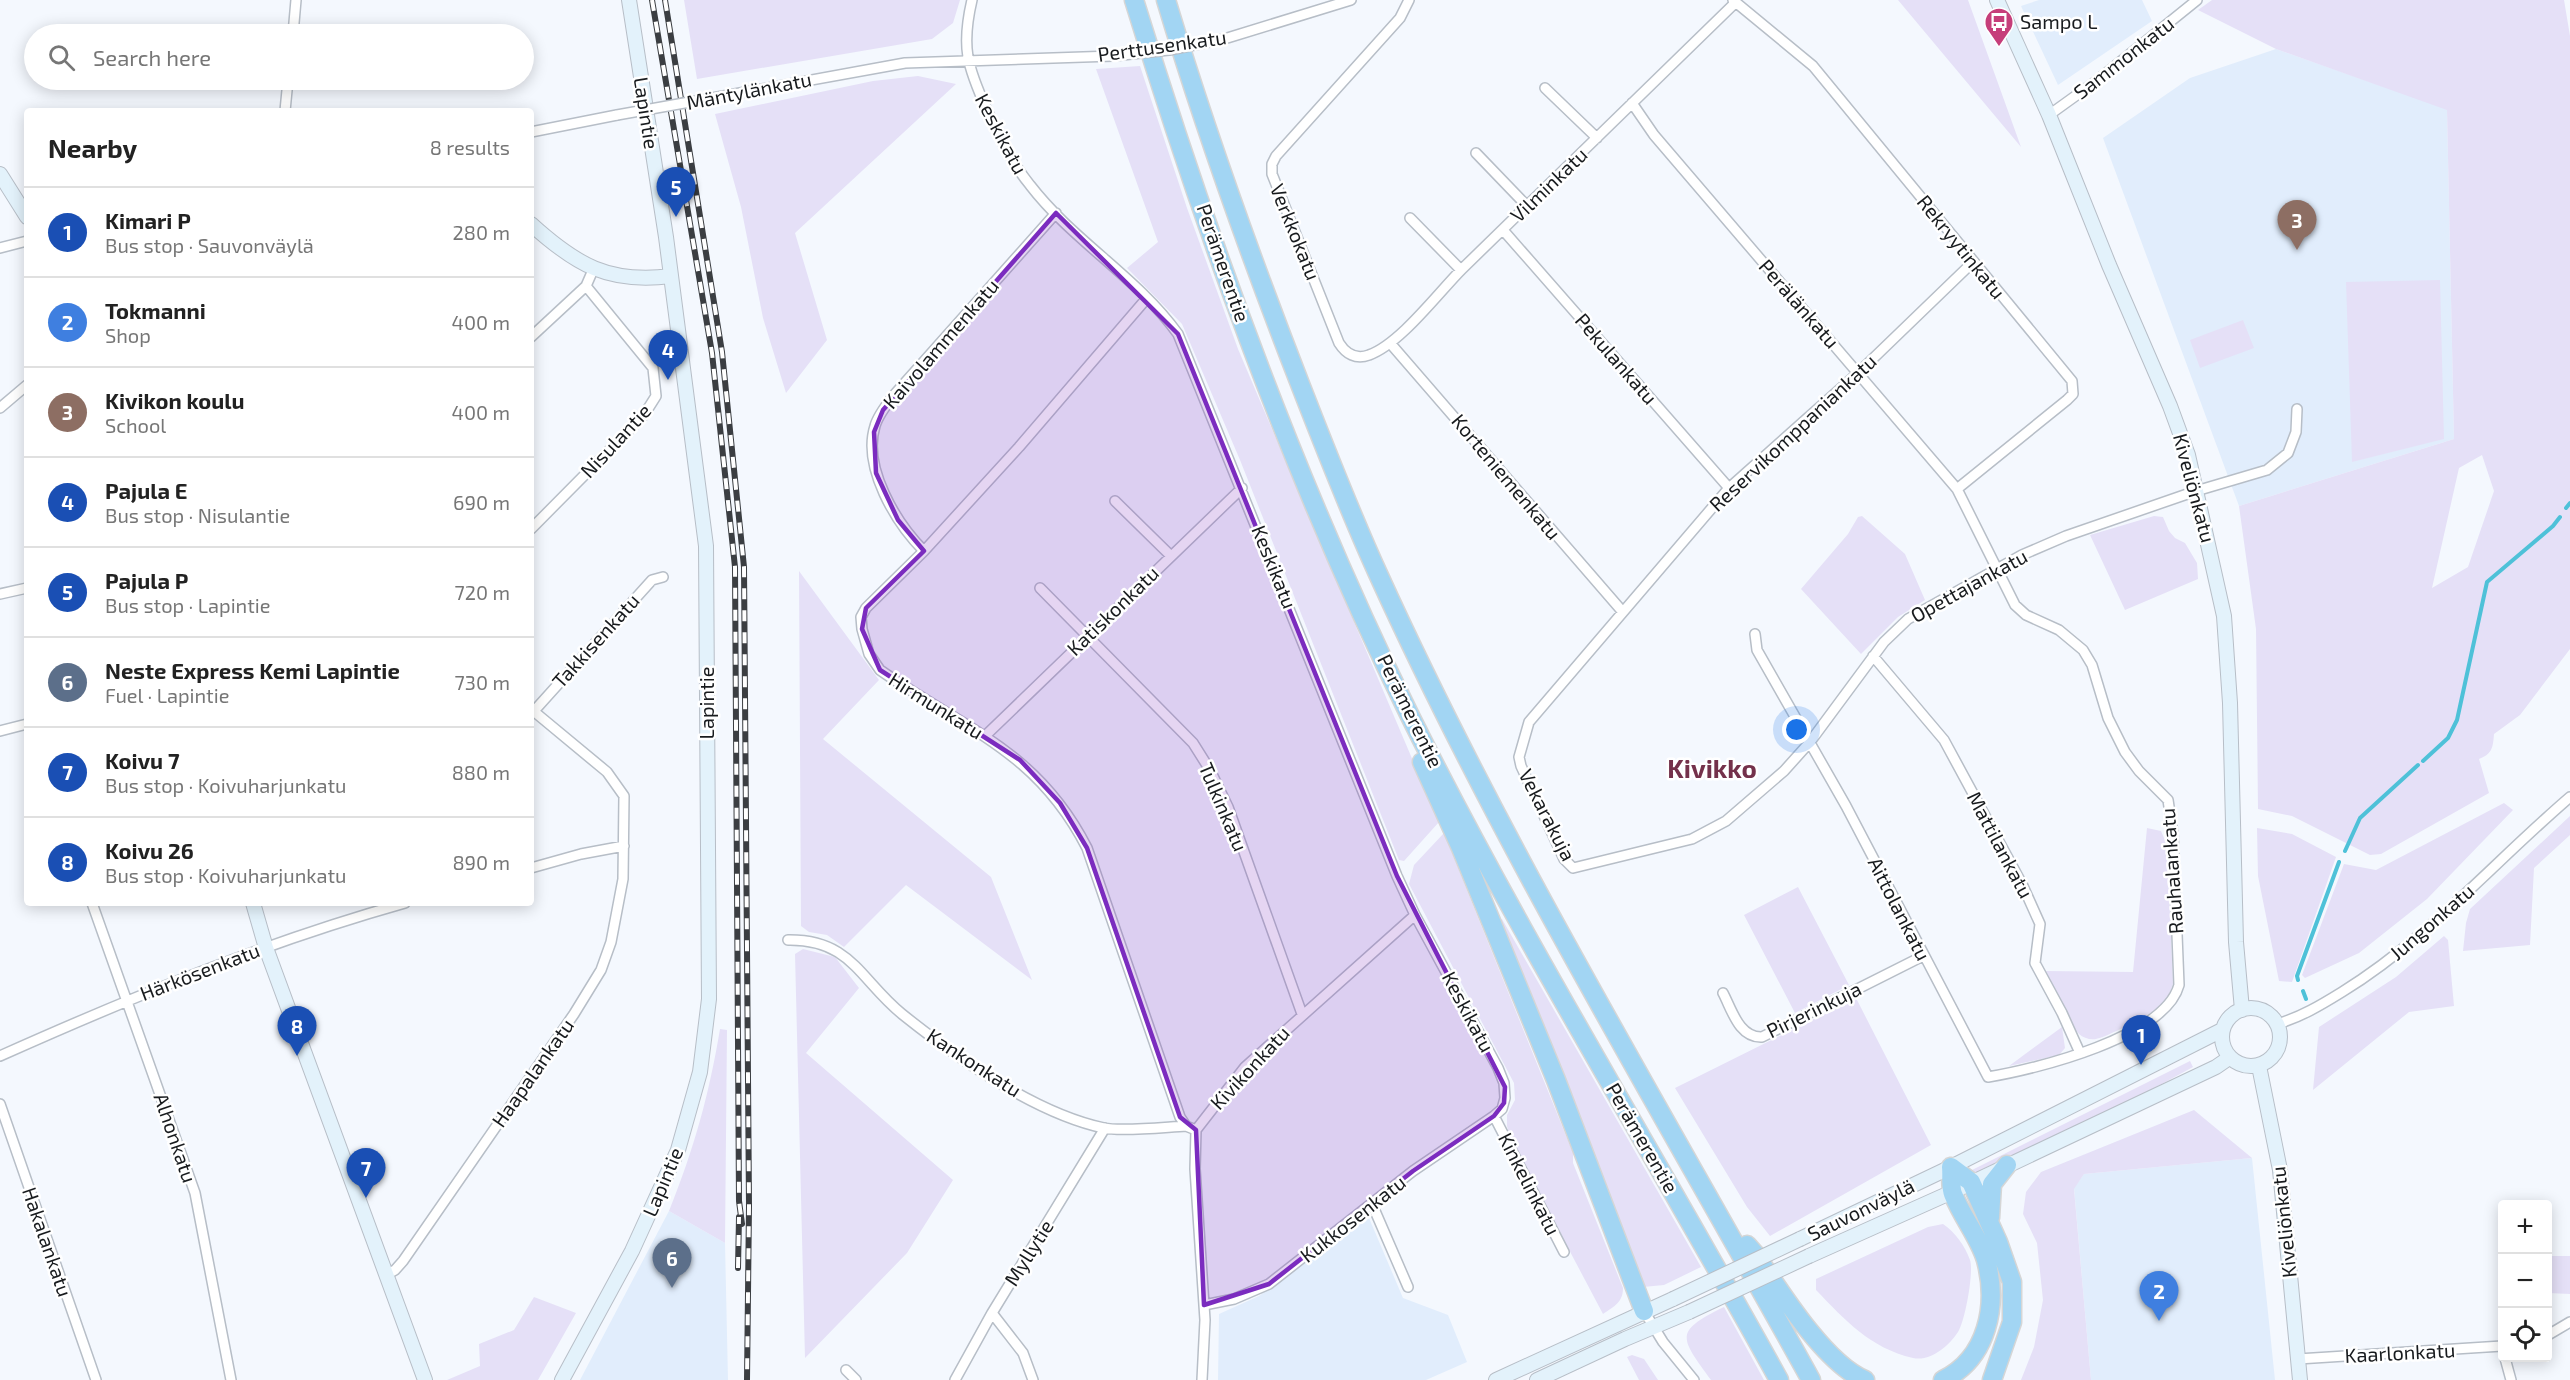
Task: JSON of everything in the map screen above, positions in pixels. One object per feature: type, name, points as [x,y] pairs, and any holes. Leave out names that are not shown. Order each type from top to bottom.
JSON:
[{"type":"highway","name":"Perämerentie","points":[[1134,0],[1160,84],[1242,321],[1320,515],[1411,717],[1530,942],[1779,1380]]},
{"type":"highway","name":"Perämerentie","points":[[1166,0],[1193,88],[1257,274],[1323,442],[1379,575],[1521,863],[1811,1380]]},
{"type":"highway","points":[[1411,717],[1419,756],[1461,848],[1547,1058],[1649,1319]]},
{"type":"highway","points":[[1990,1222],[1992,1184],[2007,1165]]},
{"type":"highway","points":[[1951,1167],[1971,1182],[2007,1263],[2014,1295],[2008,1335],[1992,1380]]},
{"type":"highway","points":[[1943,1380],[1961,1369],[1980,1345],[1989,1318],[1991,1300],[1985,1260],[1952,1192],[1951,1167]]},
{"type":"highway","points":[[1725,1224],[1755,1254],[1813,1335],[1843,1367],[1865,1380]]},
{"type":"main road","name":"Lapintie","points":[[562,1380],[632,1251],[674,1159],[686,1126],[700,1072],[709,999],[706,546],[671,276],[628,0]]},
{"type":"main road","name":"Kiveliönkatu","points":[[1997,0],[2049,115],[2109,265],[2170,406],[2188,455],[2217,580],[2227,644],[2234,903],[2242,1010]]},
{"type":"main road","points":[[0,174],[24,212]]},
{"type":"main road","points":[[534,227],[556,247],[593,270],[632,278],[671,276]]},
{"type":"main road","points":[[254,906],[266,948],[425,1380]]},
{"type":"main road","points":[[2259,1009],[2277,1024],[2278,1049],[2266,1062],[2259,1066],[2243,1066],[2229,1058],[2221,1040],[2222,1030],[2231,1015],[2242,1010],[2259,1009]]},
{"type":"main road","name":"Sauvonväylä","points":[[1538,1380],[1649,1319],[1673,1299],[1951,1167],[2222,1030]]},
{"type":"main road","name":"Sauvonväylä","points":[[1496,1380],[1649,1319],[1689,1312],[1952,1192],[2216,1067],[2229,1058]]},
{"type":"main road","name":"Kiveliönkatu","points":[[2259,1066],[2280,1170],[2300,1380]]},
{"type":"street","points":[[294,24],[296,0]]},
{"type":"street","name":"Keskikatu","points":[[972,0],[965,33],[968,61],[973,79],[1002,144],[1030,186],[1147,298],[1178,334],[1397,876],[1415,915],[1504,1083],[1504,1103],[1494,1116]]},
{"type":"street","name":"Perttusenkatu","points":[[968,61],[1113,56],[1168,50],[1224,39],[1351,0]]},
{"type":"street","name":"Verkkokatu","points":[[1356,357],[1347,353],[1340,343],[1272,174],[1272,164],[1276,156],[1400,18],[1409,0]]},
{"type":"street","name":"Sammonkatu","points":[[2049,115],[2099,79],[2197,0]]},
{"type":"street","name":"Vilminkatu","points":[[1356,357],[1372,354],[1390,343],[1734,1]]},
{"type":"street","name":"Rekryytinkatu","points":[[1734,1],[1813,66],[2072,381],[2073,394],[2067,400],[1957,489]]},
{"type":"street","name":"Mäntylänkatu","points":[[534,131],[905,63],[968,61]]},
{"type":"street","points":[[1545,88],[1597,138]]},
{"type":"street","points":[[285,108],[287,90]]},
{"type":"street","name":"Perälänkatu","points":[[1632,103],[1654,135],[1957,489],[1997,570]]},
{"type":"street","points":[[1476,153],[1527,206]]},
{"type":"street","name":"Kaivolammenkatu","points":[[924,551],[898,520],[878,480],[875,466],[874,427],[894,395],[1056,213]]},
{"type":"street","points":[[1410,218],[1461,270]]},
{"type":"street","name":"Pekulankatu","points":[[1503,230],[1729,489]]},
{"type":"street","points":[[0,248],[24,243]]},
{"type":"street","name":"Reservikomppaniankatu","points":[[1529,722],[1729,489],[1858,373],[1973,262]]},
{"type":"street","points":[[534,335],[586,286],[593,270]]},
{"type":"street","name":"Nisulantie","points":[[534,527],[644,415],[656,396],[653,368],[586,286]]},
{"type":"street","name":"Hirmunkatu","points":[[1147,298],[1026,438],[924,551],[863,613],[862,629],[867,647],[880,670],[986,736],[1020,760],[1049,789],[1082,837],[1180,1118],[1191,1128]]},
{"type":"street","name":"Korteniemenkatu","points":[[1390,343],[1622,611]]},
{"type":"street","points":[[0,408],[24,388]]},
{"type":"street","name":"Opettajankatu","points":[[1578,868],[1692,839],[1711,831],[1766,789],[1810,742],[1873,656],[1908,619],[2022,555],[2066,536],[2196,491],[2247,478],[2267,470],[2289,453],[2296,432],[2297,409]]},
{"type":"street","name":"Katiskonkatu","points":[[986,736],[1242,488]]},
{"type":"street","points":[[1115,501],[1171,556]]},
{"type":"street","name":"Rauhalankatu","points":[[1988,1077],[2041,1067],[2110,1041],[2166,1009],[2175,997],[2179,985],[2173,833],[2169,802],[2139,771],[2125,752],[2108,718],[2095,674],[2087,656],[2059,630],[2019,610],[2010,598],[1997,570]]},
{"type":"street","name":"Takkisenkatu","points":[[534,708],[652,580],[663,577]]},
{"type":"street","name":"Tulkinkatu","points":[[1040,588],[1193,743],[1210,770],[1228,807],[1302,1014]]},
{"type":"street","points":[[0,594],[24,589]]},
{"type":"street","name":"Aittolankatu","points":[[1755,634],[1757,650],[1846,806],[1988,1077]]},
{"type":"street","name":"Mattilankatu","points":[[1873,656],[1944,740],[2022,884],[2040,924],[2035,963],[2080,1053]]},
{"type":"street","name":"Haapalankatu","points":[[386,1275],[403,1261],[570,1021],[601,970],[611,942],[622,891],[625,800],[618,785],[607,772],[534,712]]},
{"type":"street","name":"Vekarakuja","points":[[1529,722],[1520,753],[1521,766],[1564,859],[1573,868],[1578,868]]},
{"type":"street","points":[[0,731],[24,725]]},
{"type":"street","name":"Jungonkatu","points":[[2277,1024],[2313,1010],[2394,957],[2570,797]]},
{"type":"street","points":[[534,867],[581,854],[624,846]]},
{"type":"street","name":"Alhonkatu","points":[[93,906],[196,1197],[231,1380]]},
{"type":"street","name":"Härkösenkatu","points":[[0,1056],[126,1000],[311,931],[395,906]]},
{"type":"street","name":"Kivikonkatu","points":[[1191,1128],[1245,1067],[1415,915]]},
{"type":"street","name":"Kankonkatu","points":[[788,940],[813,941],[831,947],[854,966],[899,1012],[961,1058],[1040,1104],[1105,1128],[1191,1128]]},
{"type":"street","name":"Pirjerinkuja","points":[[1723,993],[1745,1033],[1753,1037],[1761,1037],[1923,956]]},
{"type":"street","name":"Hakalankatu","points":[[0,1104],[96,1380]]},
{"type":"street","name":"Kukkosenkatu","points":[[1204,1305],[1234,1299],[1269,1284],[1413,1171],[1494,1116]]},
{"type":"street","name":"Kinkelinkatu","points":[[1494,1116],[1564,1252]]},
{"type":"street","name":"Myllytie","points":[[955,1380],[992,1313],[1105,1128]]},
{"type":"street","points":[[1191,1128],[1204,1305],[1202,1380]]},
{"type":"street","points":[[1372,1204],[1408,1287]]},
{"type":"street","points":[[992,1313],[1023,1353],[1033,1380]]},
{"type":"street","points":[[1649,1319],[1694,1380]]},
{"type":"street","points":[[2552,1332],[2570,1322]]},
{"type":"street","name":"Kaarlonkatu","points":[[2298,1359],[2498,1347]]},
{"type":"street","points":[[2506,1362],[2511,1380]]},
{"type":"street","points":[[846,1370],[856,1380]]},
{"type":"highlighted area","points":[[1056,213],[1178,334],[1397,876],[1505,1087],[1504,1103],[1494,1116],[1413,1171],[1269,1284],[1204,1305],[1196,1130],[1180,1117],[1087,848],[1060,803],[1020,760],[880,670],[862,629],[866,608],[924,551],[898,520],[876,473],[874,432],[883,410]]},
{"type":"shaded area","points":[[684,0],[960,0],[953,23],[932,39],[697,79]]},
{"type":"shaded area","points":[[1898,0],[1968,0],[2021,147]]},
{"type":"shaded area","points":[[2039,0],[2142,0],[2152,21],[2058,85],[2021,6]]},
{"type":"shaded area","points":[[2212,0],[2564,0],[2570,36],[2570,649],[2520,715],[2494,734],[2491,750],[2479,759],[2489,793],[2381,854],[2370,855],[2292,816],[2258,809],[2256,629],[2239,506],[2454,439],[2447,110],[2276,49],[2198,10]],"holes":[[[2482,455],[2494,491],[2468,567],[2432,588],[2459,468]]]},
{"type":"shaded area","points":[[2276,49],[2447,109],[2454,439],[2239,506],[2103,138],[2190,78]]},
{"type":"shaded area","points":[[1140,66],[1187,208],[1238,349],[1439,822],[1404,861],[1399,860],[1240,460],[1182,324],[1127,268],[1158,242],[1096,69]]},
{"type":"shaded area","points":[[918,76],[956,84],[795,233],[827,340],[786,393],[763,318],[741,207],[715,114],[873,81]]},
{"type":"shaded area","points":[[2440,280],[2444,439],[2352,462],[2346,282]]},
{"type":"shaded area","points":[[2243,320],[2254,348],[2200,368],[2190,340]]},
{"type":"shaded area","points":[[1862,516],[1905,554],[1925,600],[1898,617],[1861,654],[1801,589],[1848,534],[1858,517]]},
{"type":"shaded area","points":[[2154,516],[2163,517],[2169,531],[2175,538],[2185,543],[2197,563],[2198,579],[2125,610],[2090,535]]},
{"type":"shaded area","points":[[799,571],[879,680],[823,739],[991,877],[1032,980],[906,885],[844,947],[827,935],[809,932],[801,926]]},
{"type":"shaded area","points":[[2504,803],[2513,810],[2427,899],[2359,953],[2305,978],[2302,975],[2344,864],[2376,870]]},
{"type":"shaded area","points":[[2570,816],[2570,835],[2534,868],[2530,945],[2463,951],[2470,909]]},
{"type":"shaded area","points":[[2147,828],[2161,831],[2167,845],[2173,984],[2166,999],[2154,1011],[2096,1039],[2082,1037],[2074,1029],[2046,971],[2133,972]]},
{"type":"shaded area","points":[[2257,828],[2292,834],[2336,857],[2292,982],[2279,981],[2258,876]]},
{"type":"shaded area","points":[[1444,833],[1573,1153],[1573,1163],[1623,1288],[1620,1300],[1603,1314],[1511,1140],[1507,1115],[1515,1100],[1514,1083],[1409,884],[1414,865]]},
{"type":"shaded area","points":[[1798,887],[1849,985],[1795,1013],[1744,915]]},
{"type":"shaded area","points":[[1502,919],[1701,1267],[1664,1285],[1643,1287],[1591,1149],[1498,921]]},
{"type":"shaded area","points":[[2444,936],[2448,940],[2454,1006],[2409,1012],[2313,1090],[2319,1027],[2396,977]]},
{"type":"shaded area","points":[[803,949],[835,957],[859,988],[806,1053],[953,1180],[907,1253],[805,1358],[795,954]]},
{"type":"shaded area","points":[[1856,998],[1931,1145],[1770,1236],[1747,1207],[1675,1088]]},
{"type":"shaded area","points":[[2062,1027],[2065,1048],[2059,1055],[2009,1066]]},
{"type":"shaded area","points":[[720,1029],[727,1030],[725,1243],[669,1211],[700,1122]]},
{"type":"shaded area","points":[[2190,1061],[2193,1067],[2136,1098],[1972,1174],[1970,1171]]},
{"type":"shaded area","points":[[2194,1110],[2252,1158],[2084,1174],[2074,1189],[2091,1380],[2021,1380],[2034,1347],[2043,1300],[2037,1243],[2023,1214],[2026,1192],[2041,1172]]},
{"type":"shaded area","points":[[2252,1158],[2275,1380],[2091,1380],[2074,1188],[2084,1174]]},
{"type":"shaded area","points":[[669,1211],[725,1243],[728,1380],[580,1380]]},
{"type":"shaded area","points":[[1369,1218],[1403,1298],[1448,1315],[1467,1362],[1426,1380],[1218,1380],[1219,1314],[1259,1296]]},
{"type":"shaded area","points":[[1943,1224],[1955,1235],[1965,1250],[1970,1260],[1971,1275],[1961,1326],[1950,1343],[1938,1352],[1919,1359],[1884,1347],[1859,1332],[1816,1290],[1816,1279],[1928,1227]]},
{"type":"shaded area","points":[[2552,1256],[2570,1256],[2570,1294],[2552,1293]]},
{"type":"shaded area","points":[[534,1297],[576,1313],[538,1380],[447,1380],[480,1366],[479,1344],[514,1330]]},
{"type":"shaded area","points":[[1724,1307],[1764,1380],[1711,1380],[1688,1345],[1689,1330],[1696,1323]]},
{"type":"shaded area","points":[[1632,1355],[1644,1359],[1658,1380],[1639,1380],[1627,1357]]},
{"type":"waterway","points":[[2566,508],[2570,503]]},
{"type":"waterway","points":[[2423,761],[2448,738],[2457,720],[2487,582],[2553,526],[2560,517]]},
{"type":"waterway","points":[[2345,851],[2360,818],[2418,765]]},
{"type":"waterway","points":[[2298,980],[2297,976],[2339,862]]},
{"type":"waterway","points":[[2303,991],[2306,999]]},
{"type":"railway","points":[[652,0],[712,353],[735,567],[739,1201],[742,1224]]},
{"type":"railway","points":[[665,0],[722,352],[744,567],[749,1206],[747,1380]]},
{"type":"railway","points":[[738,1268],[739,1217]]},
{"type":"place","name":"Sampo L","points":[[1999,48]]},
{"type":"place","name":"Pajula P","points":[[676,217]]},
{"type":"place","name":"Kivikon koulu","points":[[2297,250]]},
{"type":"place","name":"Pajula E","points":[[668,380]]},
{"type":"place","name":"Koivu 26","points":[[297,1056]]},
{"type":"place","name":"Kimari P","points":[[2141,1065]]},
{"type":"place","name":"Koivu 7","points":[[366,1198]]},
{"type":"place","name":"Neste Express Kemi Lapintie","points":[[672,1288]]},
{"type":"place","name":"Tokmanni","points":[[2159,1321]]},
{"type":"district","name":"Kivikko","points":[[1712,769]]}]
